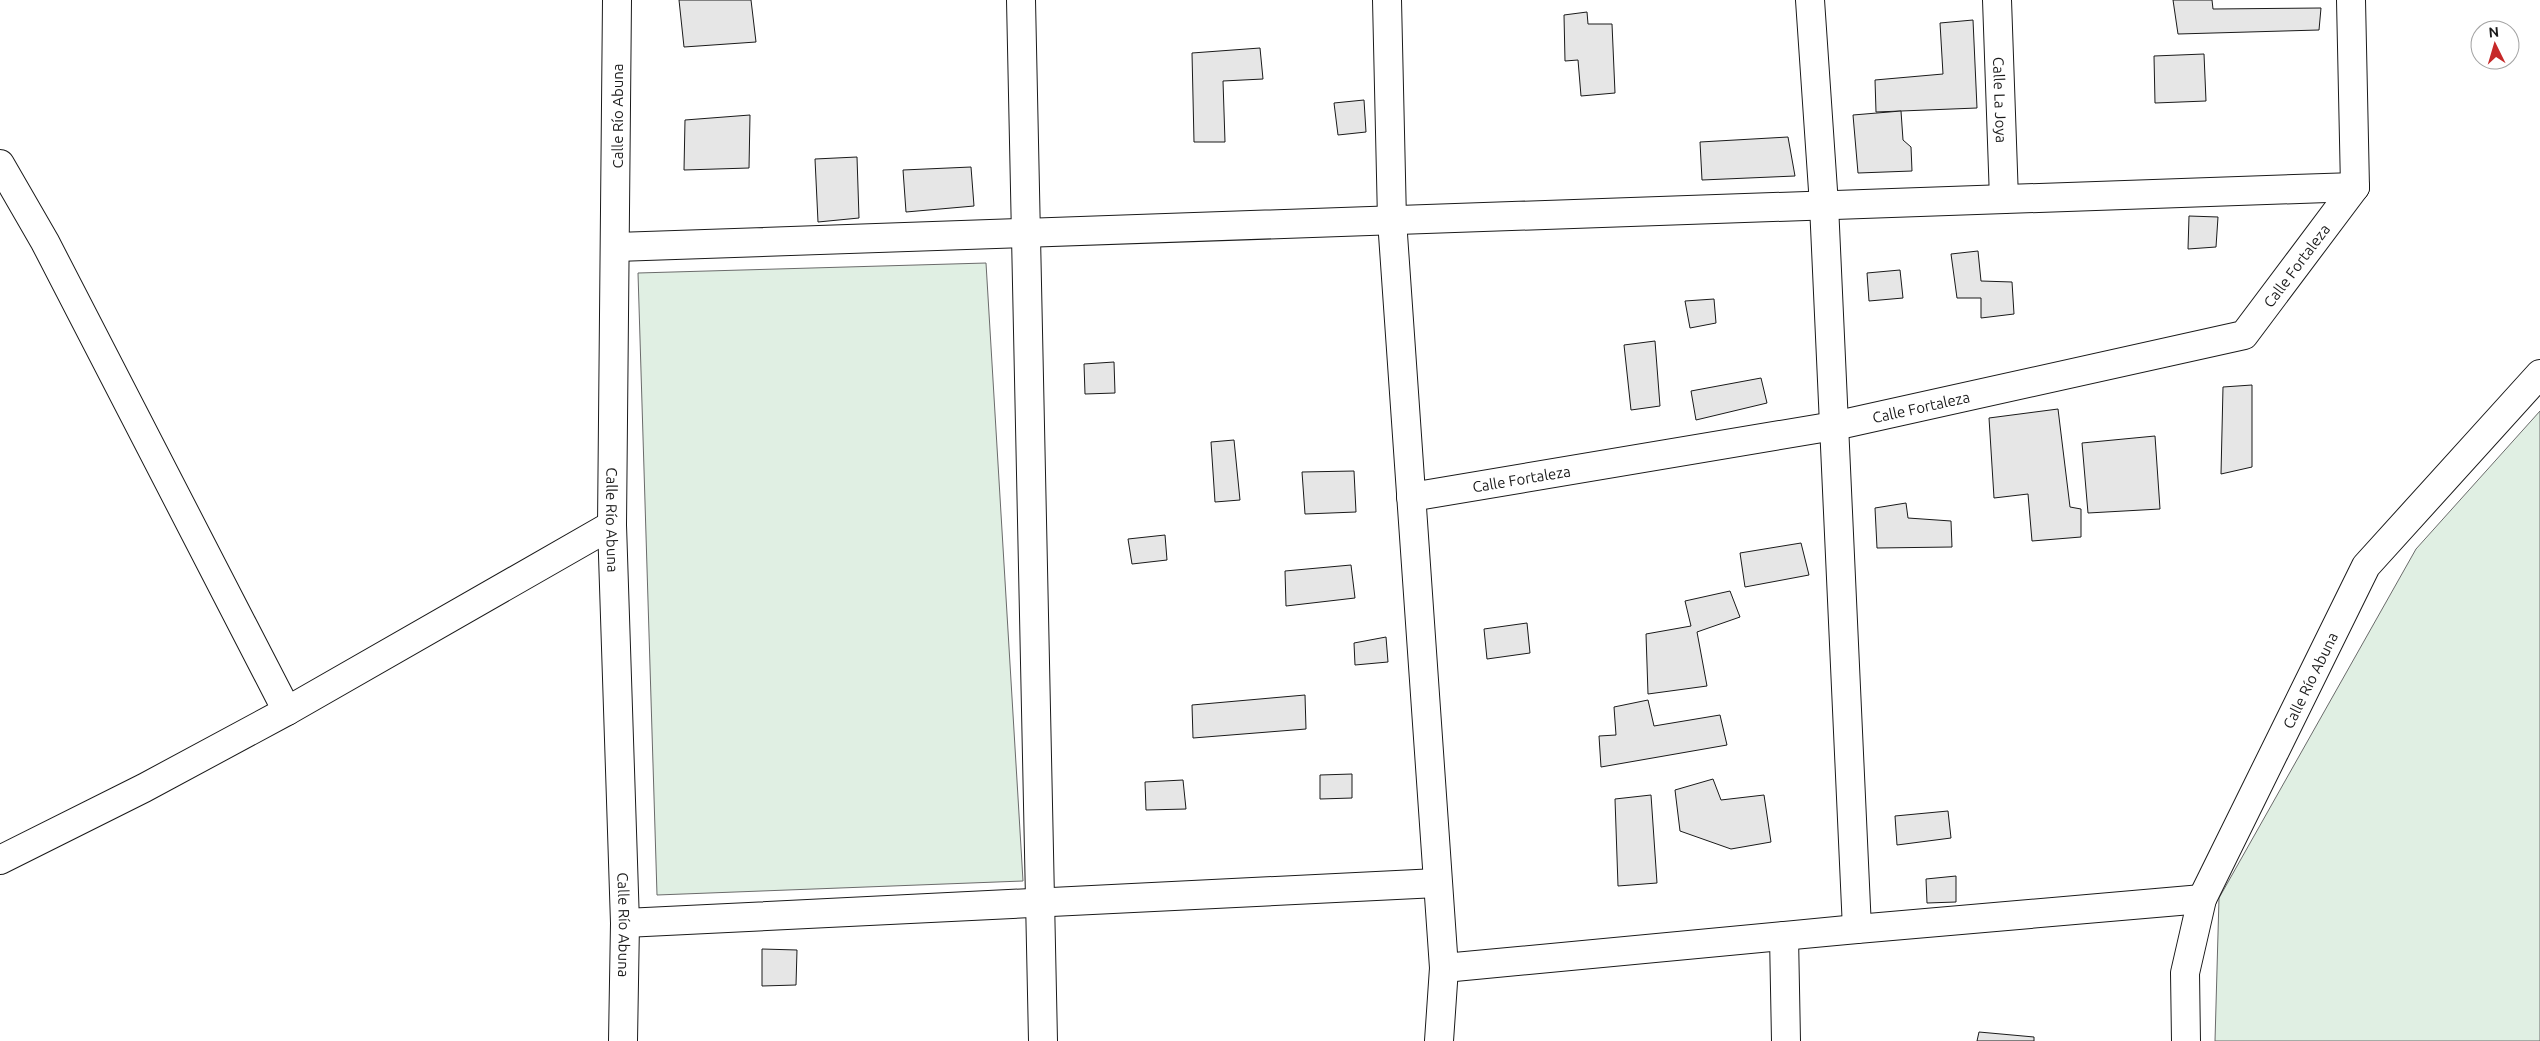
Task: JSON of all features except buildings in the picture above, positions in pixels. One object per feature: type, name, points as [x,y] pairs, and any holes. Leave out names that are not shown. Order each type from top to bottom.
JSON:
[{"type":"street","name":"Calle Río Abuna","points":[[617,0],[612,525],[625,923],[623,1041]]},
{"type":"street","points":[[1021,0],[1043,1041]]},
{"type":"street","points":[[1387,0],[1392,220],[1444,968],[1439,1041]]},
{"type":"street","points":[[1810,0],[1824,205],[1857,929]]},
{"type":"street","name":"Calle La Joya","points":[[1997,0],[2004,199]]},
{"type":"street","points":[[616,247],[2355,187],[2351,0]]},
{"type":"street","points":[[0,164],[46,242],[288,711]]},
{"type":"street","name":"Calle Fortaleza","points":[[1411,497],[1834,426],[2244,336],[2355,187]]},
{"type":"street","name":"Calle Río Abuna","points":[[2186,1041],[2185,973],[2202,899],[2366,566],[2540,374]]},
{"type":"street","points":[[0,860],[144,788],[288,711],[612,525]]},
{"type":"street","points":[[625,923],[1437,882]]},
{"type":"street","points":[[1444,968],[2202,899]]},
{"type":"street","points":[[1784,936],[1786,1041]]},
{"type":"green space","points":[[986,263],[1023,881],[657,895],[638,273]]},
{"type":"green space","points":[[2540,411],[2540,1041],[2215,1041],[2219,898],[2416,549]]}]
